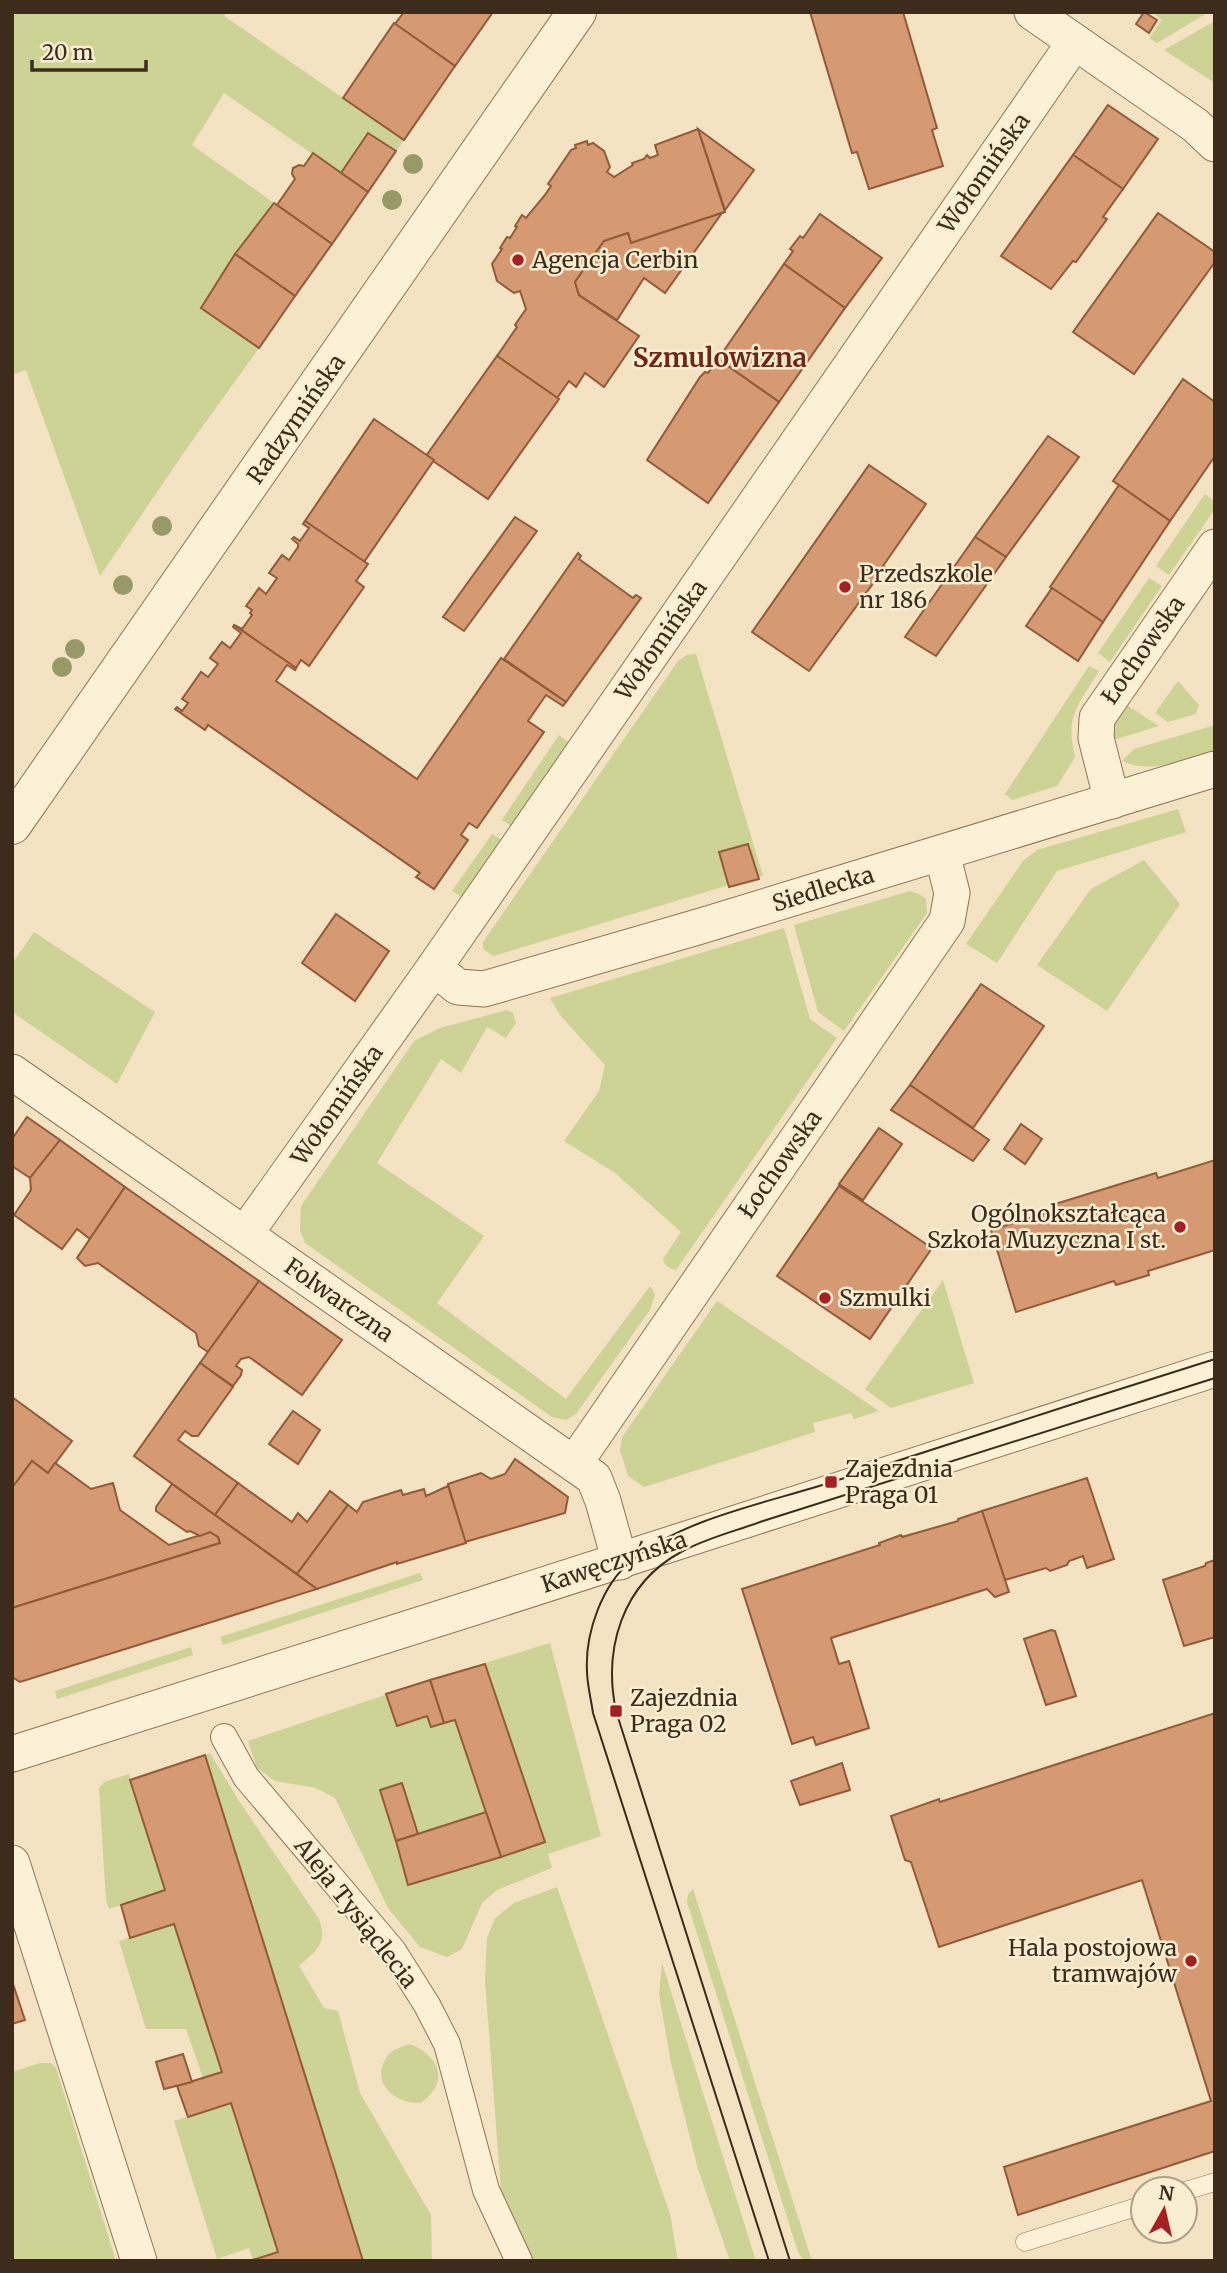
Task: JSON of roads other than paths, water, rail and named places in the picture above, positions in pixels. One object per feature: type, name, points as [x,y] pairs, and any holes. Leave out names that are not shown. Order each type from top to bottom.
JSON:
[{"type":"street","name":"Radzymińska","points":[[12,825],[577,12]]},
{"type":"street","points":[[1032,12],[1195,125],[1215,144]]},
{"type":"street","name":"Wołomińska","points":[[245,1234],[434,968],[1074,43]]},
{"type":"street","name":"Łochowska","points":[[1112,802],[1096,738],[1097,718],[1215,547]]},
{"type":"street","name":"Siedlecka","points":[[434,968],[458,987],[484,989],[1215,769]]},
{"type":"street","name":"Łochowska","points":[[574,1464],[947,920],[952,893],[942,853]]},
{"type":"street","name":"Folwarczna","points":[[12,1072],[594,1478],[620,1562]]},
{"type":"street","name":"Kawęczyńska","points":[[12,1754],[620,1562],[760,1513],[1215,1369]]},
{"type":"street","name":"Aleja Tysiąclecia","points":[[224,1737],[246,1777],[393,1951],[427,2004],[447,2044],[486,2190],[519,2261]]},
{"type":"street","points":[[12,1863],[139,2261]]},
{"type":"lane","points":[[1025,2242],[1129,2209]]},
{"type":"tram line","points":[[769,2261],[593,1713],[587,1656],[592,1626],[604,1596],[631,1561],[652,1546],[701,1523],[1215,1359]]},
{"type":"tram line","points":[[790,2261],[616,1711],[612,1664],[615,1642],[631,1600],[661,1565],[681,1552],[711,1539],[1215,1378]]},
{"type":"place","name":"Agencja Cerbin","points":[[518,260]]},
{"type":"place","name":"Przedszkole nr 186","points":[[845,587]]},
{"type":"place","name":"Ogólnokształcąca Szkoła Muzyczna I st.","points":[[1180,1227]]},
{"type":"place","name":"Szmulki","points":[[825,1298]]},
{"type":"place","name":"Zajezdnia Praga 01","points":[[831,1482]]},
{"type":"place","name":"Zajezdnia Praga 02","points":[[616,1711]]},
{"type":"place","name":"Hala postojowa tramwajów","points":[[1191,1961]]},
{"type":"district","name":"Szmulowizna","points":[[720,358]]}]
